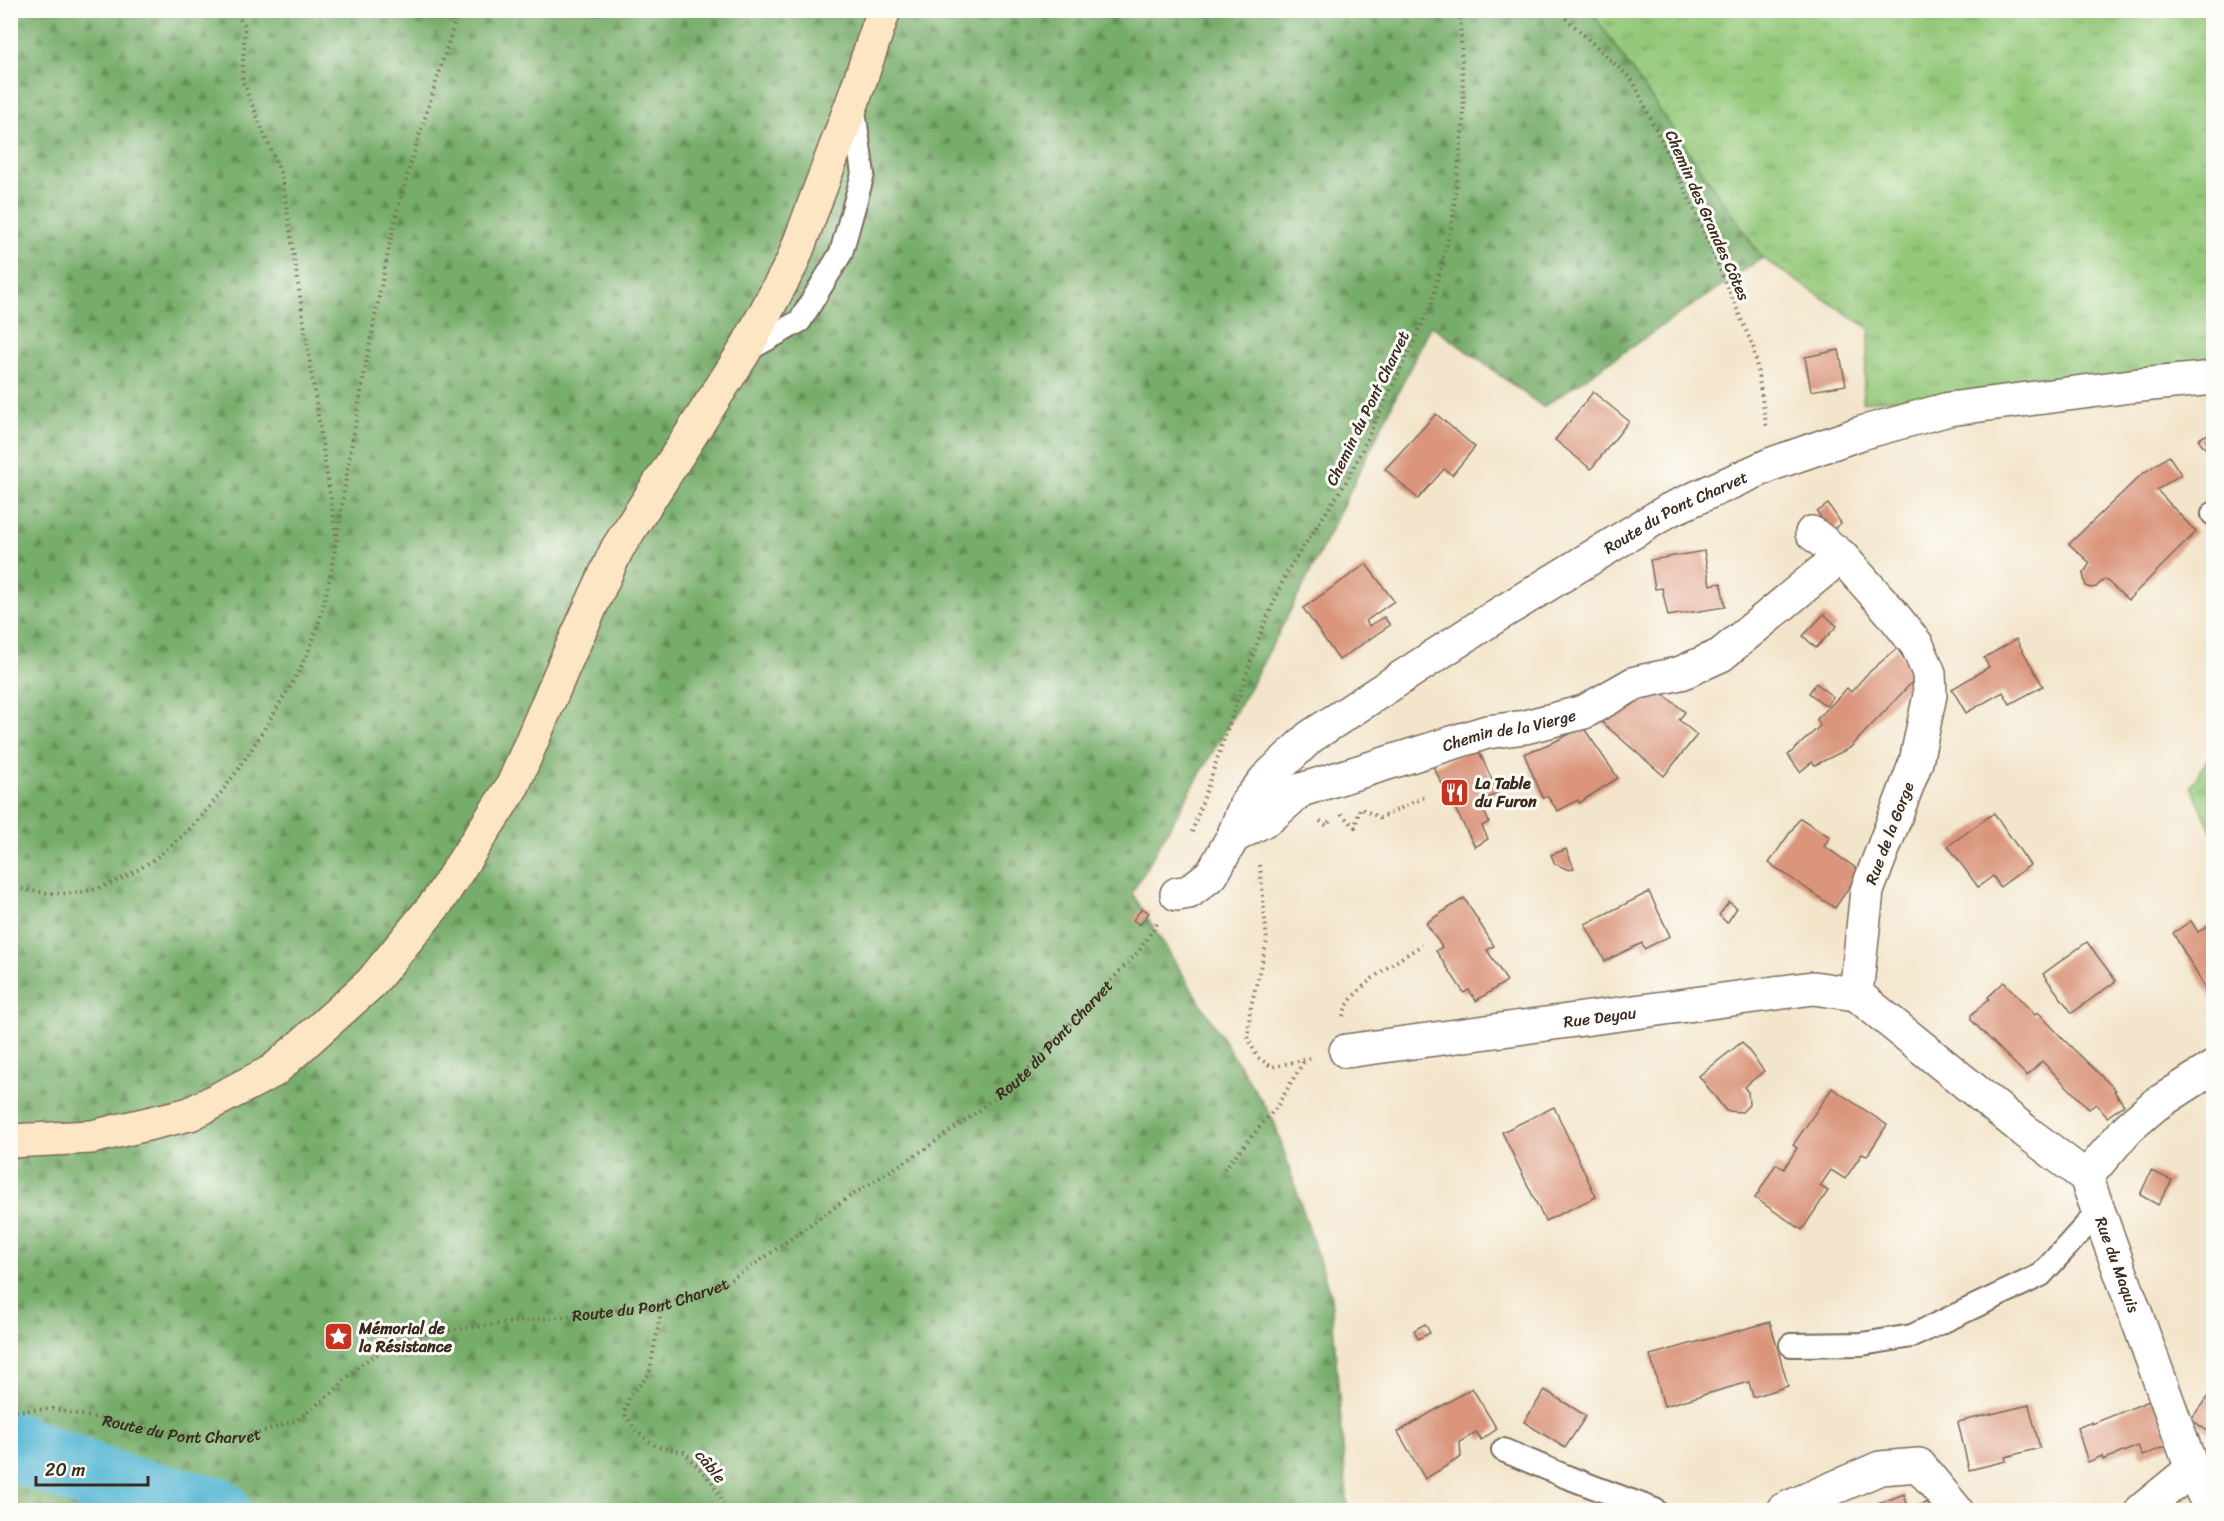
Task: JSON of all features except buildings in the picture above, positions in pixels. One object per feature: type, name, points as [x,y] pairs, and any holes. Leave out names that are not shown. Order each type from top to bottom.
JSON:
[{"type":"main road","points":[[10,1141],[92,1137],[190,1114],[273,1071],[371,982],[438,901],[513,785],[617,549],[744,352],[792,263],[853,101],[884,10]]},
{"type":"street","name":"Route du Pont Charvet","points":[[1233,837],[1246,804],[1266,779],[1310,737],[1496,616],[1669,510],[1772,464],[1861,433],[1949,409],[2214,378]]},
{"type":"street","name":"Rue de la Gorge","points":[[1812,532],[1841,556],[1917,645],[1929,673],[1930,695],[1916,762],[1867,891],[1856,994]]},
{"type":"street","name":"Chemin de la Vierge","points":[[1233,837],[1270,817],[1301,790],[1487,732],[1525,727],[1584,712],[1635,683],[1681,673],[1721,655],[1841,556]]},
{"type":"street","points":[[1177,894],[1189,892],[1212,874],[1233,837]]},
{"type":"street","name":"Rue Deyau","points":[[1346,1051],[1814,988],[1856,994]]},
{"type":"street","points":[[1856,994],[2025,1131],[2086,1177],[2128,1128],[2155,1105],[2214,1067]]},
{"type":"street","name":"Rue du Maquis","points":[[2086,1177],[2192,1469],[2211,1510]]},
{"type":"street","points":[[1783,1510],[1880,1468],[1919,1465],[1956,1510]]},
{"type":"street","points":[[2142,1510],[2192,1469]]},
{"type":"lane","points":[[1791,1345],[1862,1344],[1912,1335],[2041,1275],[2098,1212]]},
{"type":"lane","points":[[1503,1450],[1655,1510]]},
{"type":"path","points":[[232,10],[245,25],[242,80],[282,177],[337,538]]},
{"type":"path","points":[[10,887],[49,895],[74,893],[99,888],[125,877],[148,863],[184,834],[220,795],[258,741],[287,691],[312,642],[327,593],[349,460],[396,212],[442,70],[458,10]]},
{"type":"path","name":"Chemin du Pont Charvet","points":[[1191,834],[1261,632],[1286,573],[1348,479],[1431,305],[1452,224],[1464,117],[1460,10]]},
{"type":"path","name":"Chemin des Grandes Côtes","points":[[1557,10],[1633,81],[1694,209],[1754,349],[1772,464]]},
{"type":"path","points":[[1314,817],[1327,826],[1337,810],[1355,827],[1360,808],[1380,818],[1427,796]]},
{"type":"path","points":[[1260,863],[1266,942],[1250,1010],[1248,1038],[1257,1057],[1272,1067],[1321,1054],[1346,1051],[1340,1026],[1345,1006],[1370,982],[1422,945]]},
{"type":"path","name":"Route du Pont Charvet","points":[[10,1411],[52,1409],[187,1437],[248,1437],[297,1420],[332,1393],[360,1365],[400,1339],[457,1329],[662,1305],[722,1284],[761,1260],[846,1199],[925,1149],[1018,1079],[1139,951],[1177,894]]},
{"type":"path","points":[[1224,1169],[1276,1108],[1304,1060]]},
{"type":"path","name":"câble","points":[[662,1305],[649,1375],[630,1395],[624,1413],[637,1432],[657,1447],[684,1452],[712,1482],[726,1510]]},
{"type":"green space","points":[[10,11],[1591,11],[1762,258],[1543,407],[1431,325],[1304,585],[1250,687],[1132,893],[1274,1121],[1331,1297],[1348,1510],[11,1510]]},
{"type":"green space","points":[[1591,11],[2213,11],[2213,371],[1862,402],[1870,329],[1762,258]]},
{"type":"green space","points":[[2213,750],[2213,834],[2191,786]]},
{"type":"waterway","points":[[10,1445],[123,1489],[216,1510]]},
{"type":"place","name":"La Table du Furon","points":[[1454,792]]},
{"type":"place","name":"Mémorial de la Résistance","points":[[338,1337]]}]
